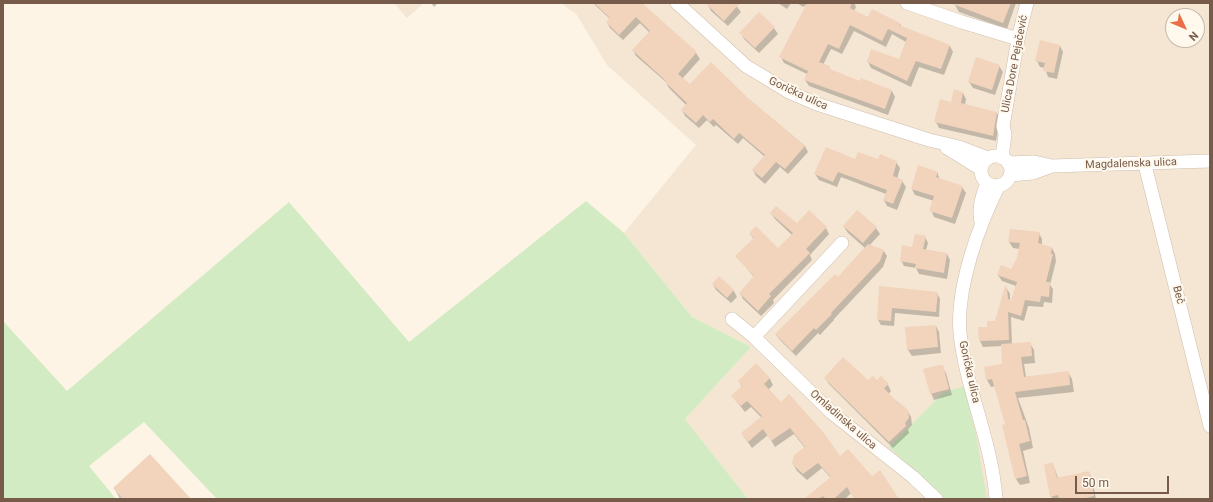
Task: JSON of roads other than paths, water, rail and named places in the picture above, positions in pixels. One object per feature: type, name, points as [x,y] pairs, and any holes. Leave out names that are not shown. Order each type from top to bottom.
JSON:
[{"type":"street","name":"Gorička ulica","points":[[678,3],[746,66],[789,92],[817,104],[997,163]]},
{"type":"street","points":[[907,3],[962,22],[1018,38]]},
{"type":"street","name":"Ulica Dore Pejačević","points":[[997,163],[998,134],[1003,126],[1018,38],[1027,3]]},
{"type":"street","name":"Magdalenska ulica","points":[[997,163],[1033,173],[1052,166],[1145,165],[1210,162]]},
{"type":"street","points":[[997,163],[1006,181],[993,184],[982,176],[997,163]]},
{"type":"street","name":"Beč","points":[[1145,165],[1210,426]]},
{"type":"street","name":"Gorička ulica","points":[[993,184],[987,213],[981,222],[964,287],[960,332],[963,353],[989,455],[996,499]]},
{"type":"street","points":[[754,337],[842,243]]},
{"type":"street","name":"Omladinska ulica","points":[[732,319],[754,337],[832,413],[913,477],[936,499]]}]
